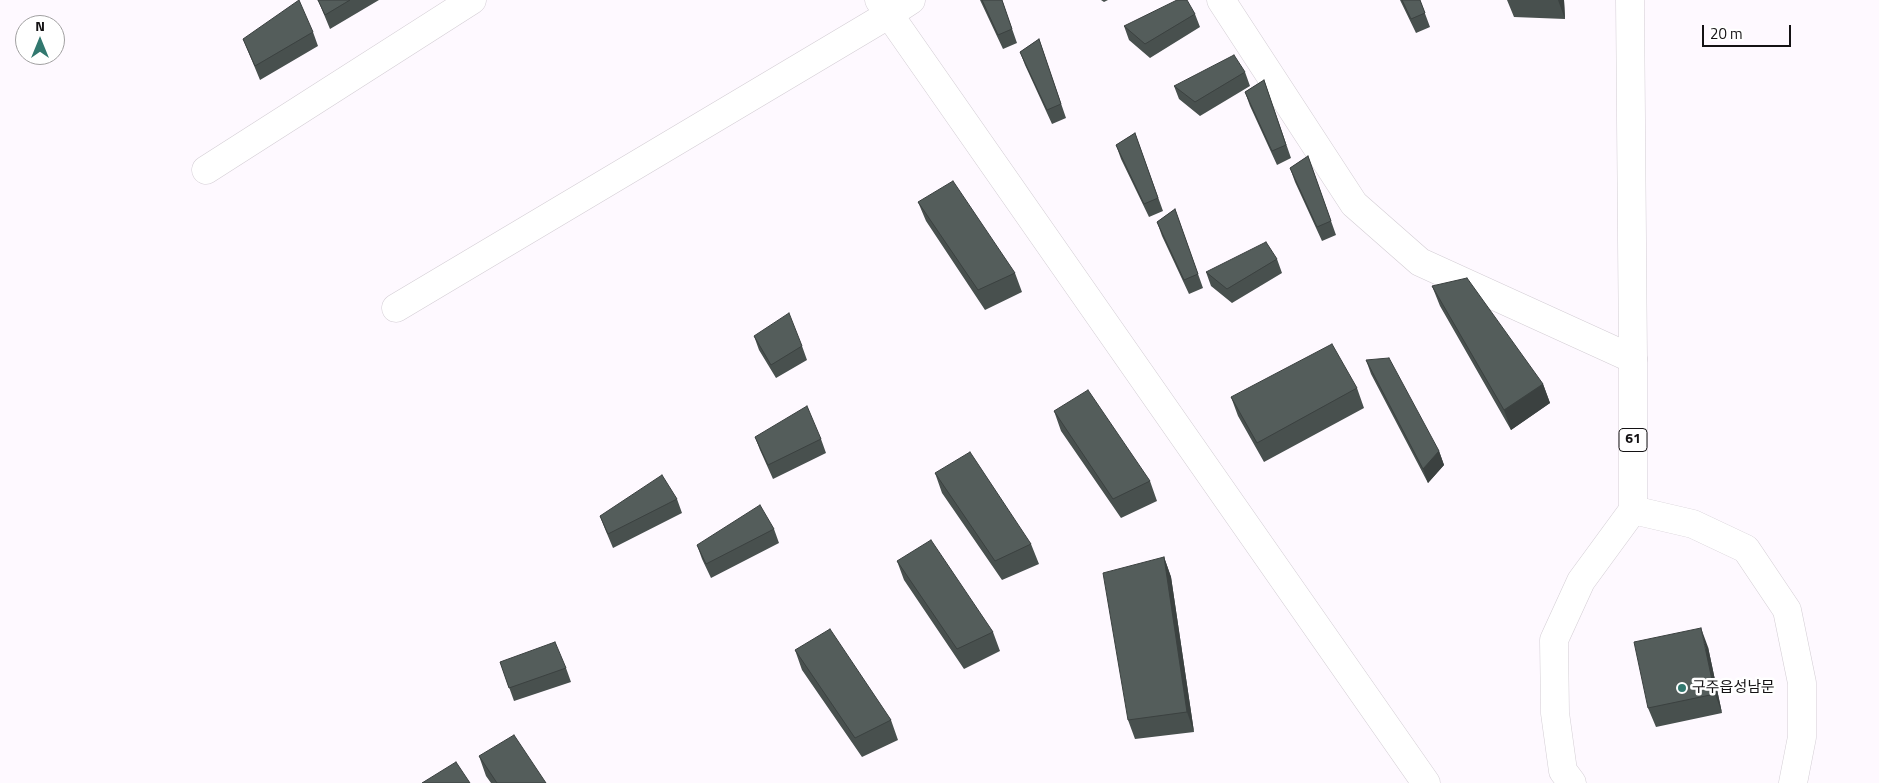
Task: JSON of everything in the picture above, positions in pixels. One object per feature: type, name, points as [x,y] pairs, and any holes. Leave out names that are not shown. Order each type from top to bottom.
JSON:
[{"type":"main road","points":[[206,170],[472,0]]},
{"type":"main road","points":[[396,308],[883,8],[911,0]]},
{"type":"main road","points":[[1221,0],[1354,204],[1398,243],[1420,262],[1633,359]]},
{"type":"main road","name":"61","points":[[1630,0],[1633,510]]},
{"type":"main road","points":[[883,8],[1426,783]]},
{"type":"main road","points":[[1572,783],[1563,771],[1555,713],[1554,640],[1581,581],[1633,510],[1693,524],[1746,549],[1787,610],[1802,682],[1802,737],[1794,783]]},
{"type":"building","points":[[299,0],[313,32],[255,66],[243,39]]},
{"type":"building","points":[[318,0],[350,0],[325,15]]},
{"type":"building","points":[[982,0],[1002,0],[1012,29],[998,35]]},
{"type":"building","points":[[1177,0],[1187,0],[1195,14],[1145,44],[1124,26]]},
{"type":"building","points":[[1402,0],[1420,0],[1425,13],[1411,19]]},
{"type":"building","points":[[1039,39],[1061,104],[1047,110],[1020,52]]},
{"type":"building","points":[[1234,55],[1245,72],[1195,102],[1174,86]]},
{"type":"building","points":[[1264,80],[1286,145],[1272,151],[1245,92]]},
{"type":"building","points":[[1135,133],[1158,198],[1144,204],[1116,145]]},
{"type":"building","points":[[1308,156],[1331,221],[1317,227],[1290,168]]},
{"type":"building","points":[[953,181],[1015,273],[978,290],[918,202]]},
{"type":"building","points":[[1175,209],[1198,274],[1184,280],[1157,222]]},
{"type":"building","points":[[1266,242],[1277,259],[1227,289],[1206,272]]},
{"type":"building","points":[[1467,278],[1543,384],[1504,410],[1432,286]]},
{"type":"building","points":[[789,313],[802,346],[771,365],[754,336]]},
{"type":"building","points":[[1332,344],[1357,388],[1257,443],[1231,397]]},
{"type":"building","points":[[1389,358],[1439,451],[1423,469],[1366,360]]},
{"type":"building","points":[[1088,390],[1150,481],[1113,499],[1054,411]]},
{"type":"building","points":[[807,406],[821,439],[768,465],[755,437]]},
{"type":"building","points":[[970,452],[1031,544],[995,561],[935,473]]},
{"type":"building","points":[[662,475],[677,499],[608,534],[600,516]]},
{"type":"building","points":[[760,505],[774,529],[706,564],[697,545]]},
{"type":"building","points":[[931,540],[993,632],[957,649],[897,561]]},
{"type":"building","points":[[1164,557],[1187,712],[1128,720],[1103,573]]},
{"type":"building","name":"구주읍성남문","points":[[1701,628],[1715,694],[1648,708],[1634,642]]},
{"type":"building","points":[[830,629],[891,720],[855,738],[795,650]]},
{"type":"building","points":[[555,642],[566,668],[509,688],[500,662]]},
{"type":"building","points":[[514,735],[546,783],[497,783],[479,756]]},
{"type":"building","points":[[456,762],[470,783],[422,783]]},
{"type":"place","name":"구주읍성남문","points":[[1682,688]]}]
